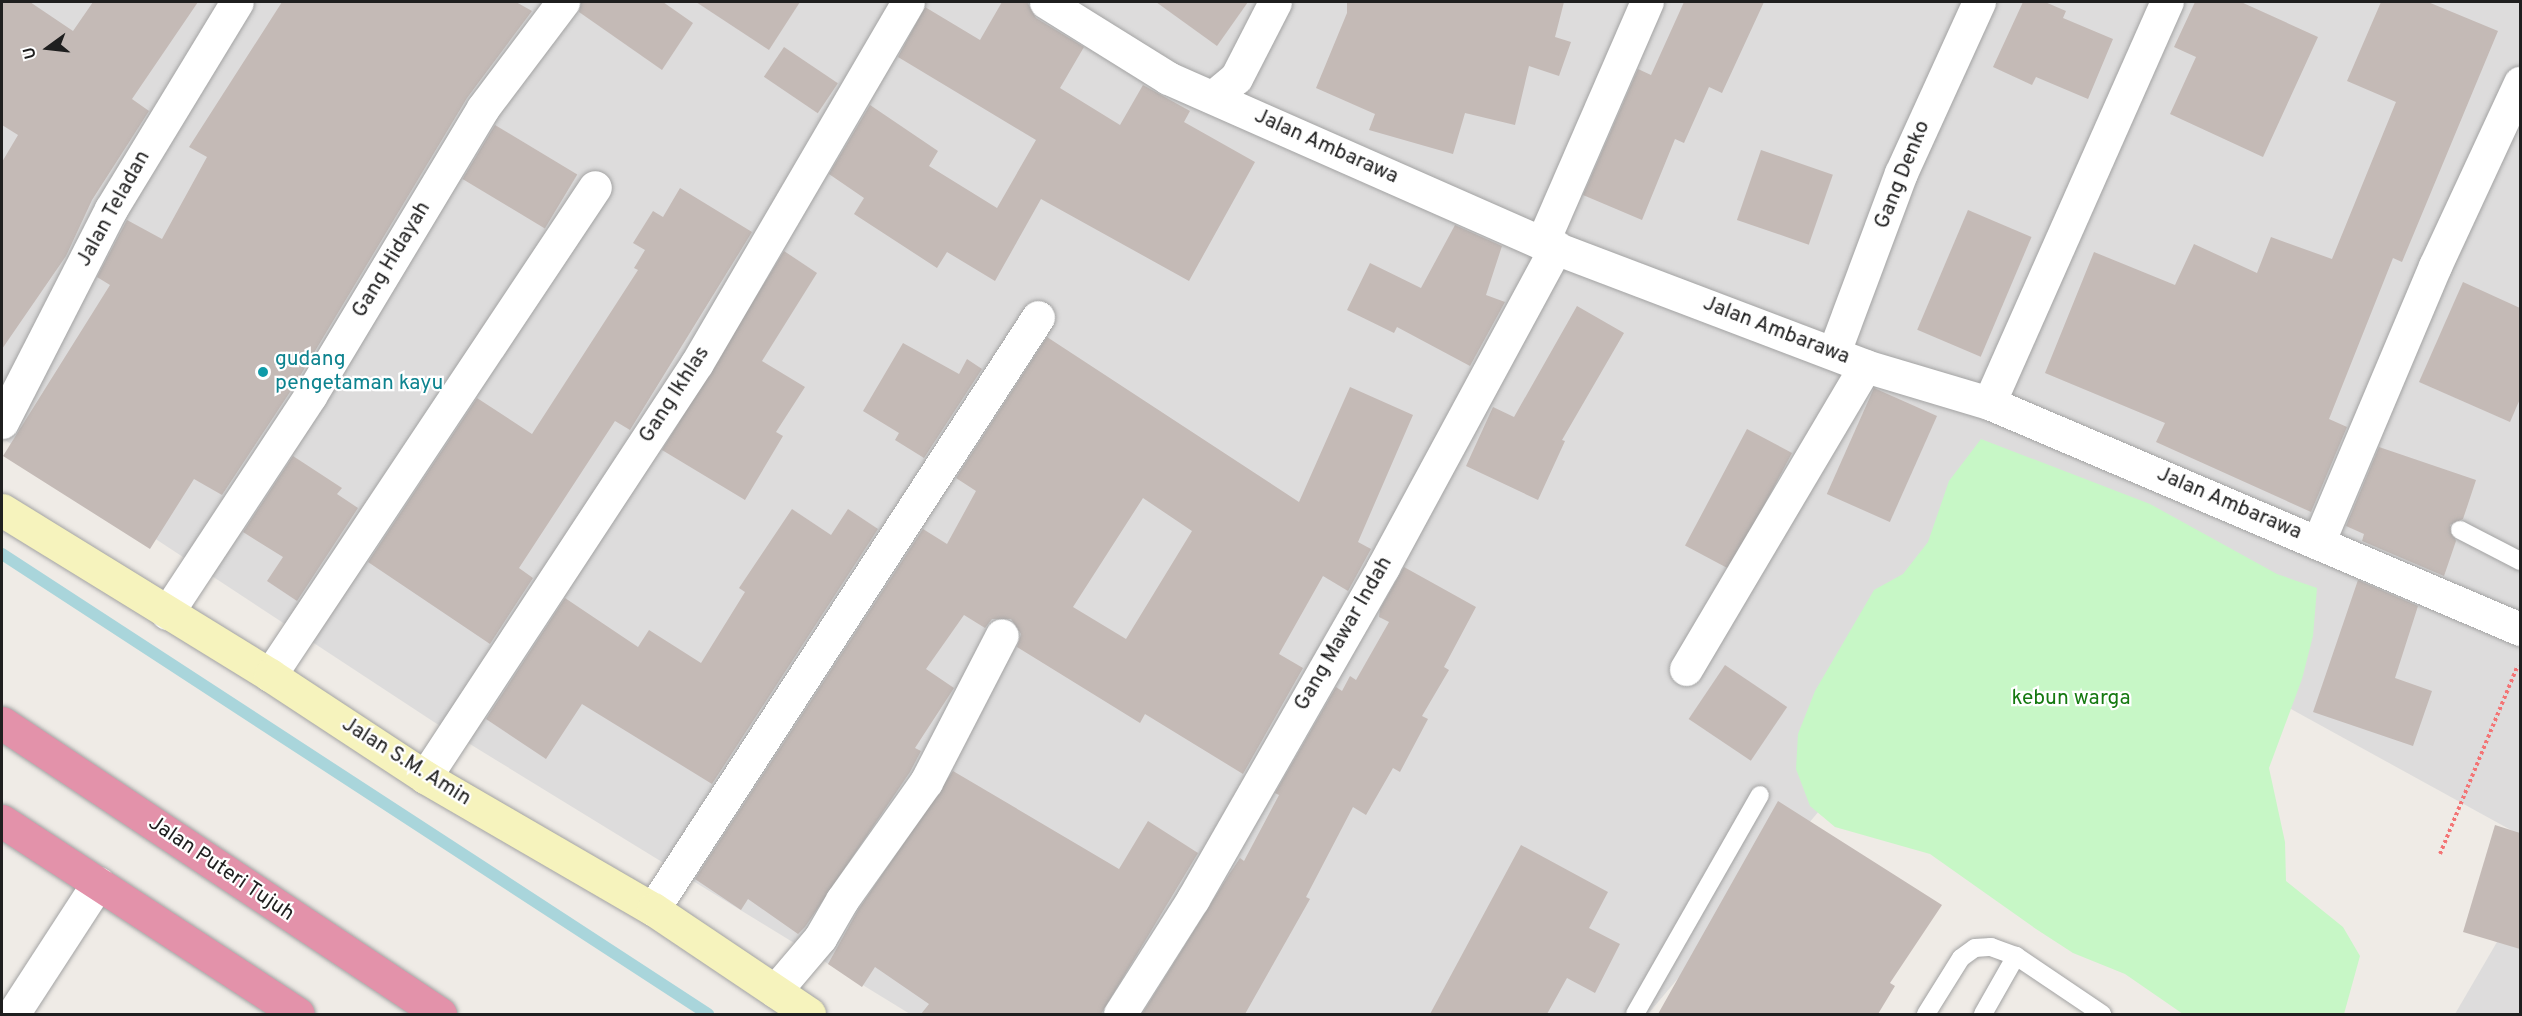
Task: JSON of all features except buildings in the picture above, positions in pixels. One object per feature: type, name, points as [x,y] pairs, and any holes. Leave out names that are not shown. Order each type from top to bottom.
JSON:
[{"type":"highway","name":"Jalan Puteri Tujuh","points":[[2,723],[440,1014]]},
{"type":"highway","points":[[2,821],[298,1014]]},
{"type":"street","name":"Jalan Teladan","points":[[2,423],[111,209],[237,2]]},
{"type":"street","name":"Gang Hidayah","points":[[167,613],[310,396],[483,108],[563,2]]},
{"type":"street","name":"Gang Ikhlas","points":[[425,777],[697,363],[908,2]]},
{"type":"street","name":"Jalan Ambarawa","points":[[1046,2],[1168,78],[1549,245],[1834,352],[1865,366],[1989,403],[2520,629]]},
{"type":"street","points":[[1213,97],[1236,78],[1275,2]]},
{"type":"street","name":"Gang Mawar Indah","points":[[1120,1014],[1193,899],[1377,577],[1549,245],[1647,2]]},
{"type":"street","name":"Gang Denko","points":[[1834,352],[1901,173],[1979,2]]},
{"type":"street","points":[[1989,403],[2167,2]]},
{"type":"street","points":[[2318,543],[2435,266],[2520,83]]},
{"type":"street","points":[[270,675],[595,187]]},
{"type":"street","points":[[653,909],[1038,317]]},
{"type":"street","points":[[1686,669],[1865,366]]},
{"type":"street","name":"Jalan S.M. Amin","points":[[2,510],[270,675],[425,777],[653,909],[809,1014]]},
{"type":"street","points":[[775,991],[820,938],[842,900],[926,782],[1002,635]]},
{"type":"street","points":[[13,1014],[98,883]]},
{"type":"lane","points":[[2460,530],[2520,561]]},
{"type":"lane","points":[[1635,1014],[1760,795]]},
{"type":"lane","points":[[1926,1014],[1961,958],[1975,948],[1991,947],[2016,956],[2102,1014]]},
{"type":"lane","points":[[1983,1014],[2016,956]]},
{"type":"path","points":[[2440,854],[2520,659]]},
{"type":"shaded area","points":[[2,2],[2520,2],[2520,835],[2027,564],[1648,1014],[910,1014],[434,722],[2,438]]},
{"type":"shaded area","points":[[2511,918],[2520,921],[2520,1014],[2455,1014]]},
{"type":"green space","name":"kebun warga","points":[[1981,439],[2150,504],[2277,574],[2317,588],[2313,636],[2302,679],[2269,768],[2285,842],[2286,881],[2343,927],[2360,956],[2344,1014],[2183,1014],[2125,974],[2073,953],[1930,854],[1835,827],[1810,806],[1796,769],[1798,734],[1815,691],[1874,590],[1903,574],[1928,542],[1949,481]]},
{"type":"waterway","points":[[2,554],[708,1014]]},
{"type":"place","name":"gudang pengetaman kayu","points":[[263,372]]}]
